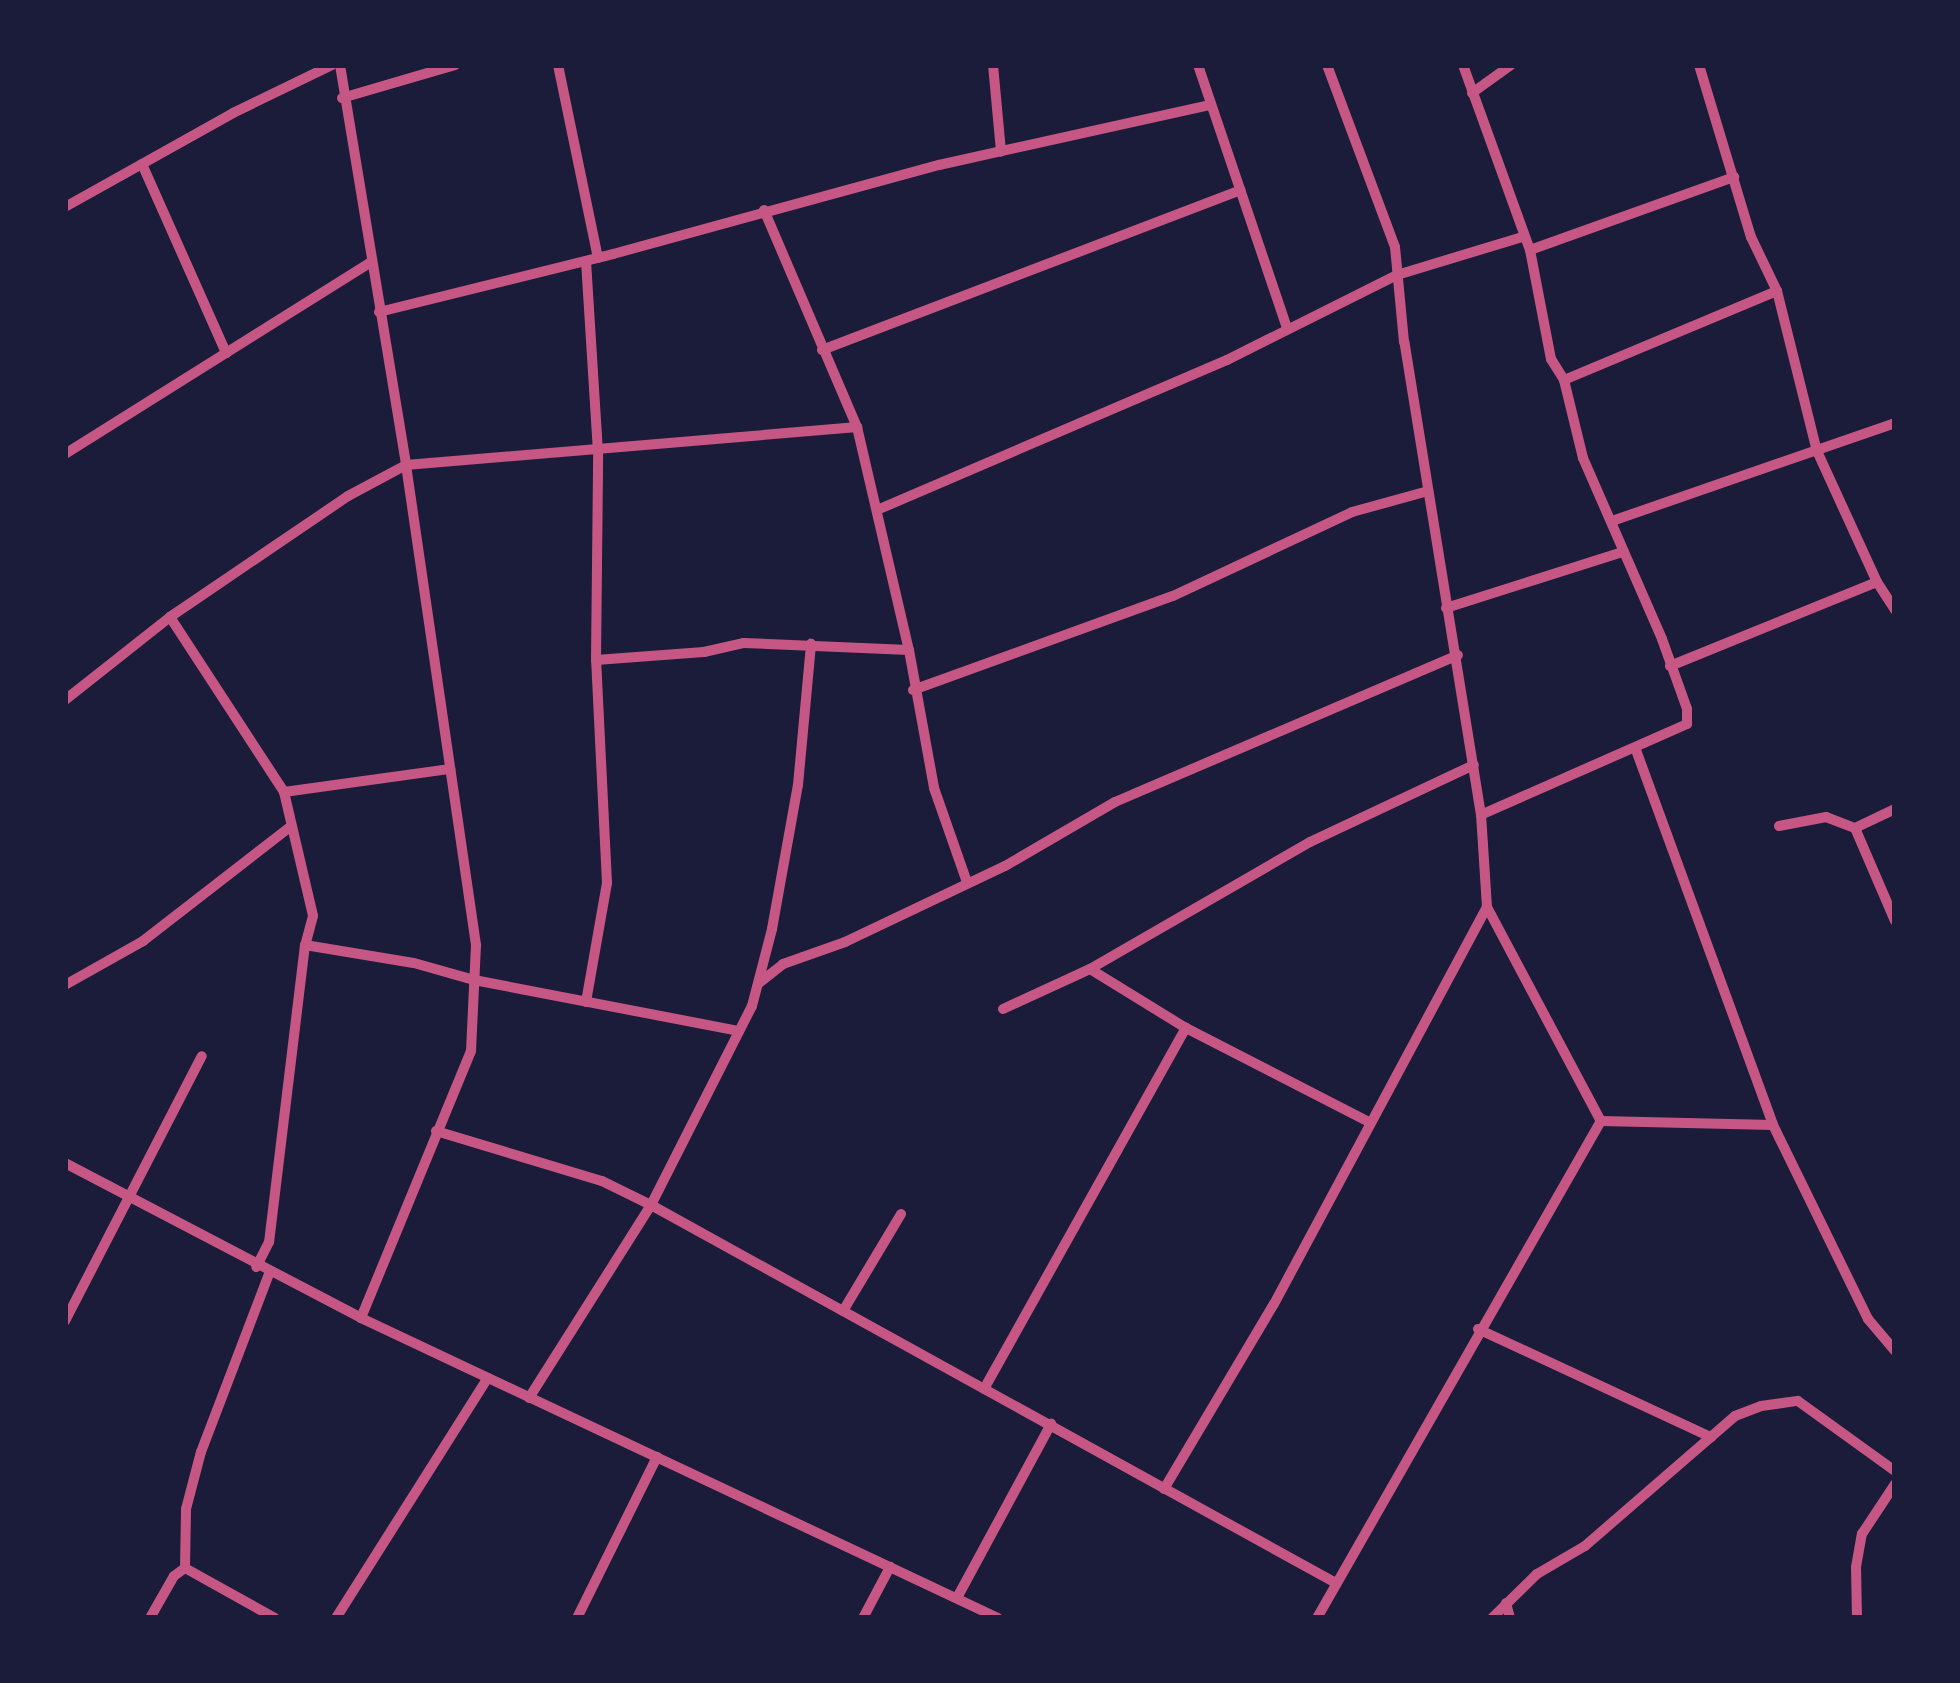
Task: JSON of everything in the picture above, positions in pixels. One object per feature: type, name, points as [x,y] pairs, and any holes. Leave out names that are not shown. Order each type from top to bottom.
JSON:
[{"type":"street","points":[[65,207],[332,65]]},
{"type":"street","points":[[340,65],[342,98],[406,465],[476,945],[471,1052],[361,1318]]},
{"type":"street","points":[[342,98],[455,65]]},
{"type":"street","points":[[558,65],[592,259],[598,452],[596,660],[607,882],[586,1002]]},
{"type":"street","points":[[993,65],[1000,152]]},
{"type":"street","points":[[1198,65],[1287,328]]},
{"type":"street","points":[[1327,65],[1394,247],[1446,608],[1458,655],[1474,765],[1487,907],[1601,1121]]},
{"type":"street","points":[[1463,65],[1530,250],[1551,360],[1564,380],[1583,458],[1688,709],[1687,724],[1481,816]]},
{"type":"street","points":[[1472,93],[1511,65]]},
{"type":"street","points":[[1699,65],[1751,237],[1777,291],[1817,451],[1877,582],[1895,610]]},
{"type":"street","points":[[379,312],[592,259],[764,210],[1210,105]]},
{"type":"street","points":[[142,164],[226,353]]},
{"type":"street","points":[[1530,250],[1734,177]]},
{"type":"street","points":[[822,350],[1240,190]]},
{"type":"street","points":[[764,210],[856,427],[909,650],[913,690],[934,788],[967,882]]},
{"type":"street","points":[[877,510],[1227,360],[1396,276],[1522,236]]},
{"type":"street","points":[[65,454],[370,263]]},
{"type":"street","points":[[1564,380],[1777,291]]},
{"type":"street","points":[[1612,521],[1895,423]]},
{"type":"street","points":[[65,700],[170,618],[348,496],[406,465],[598,452],[856,427]]},
{"type":"street","points":[[913,690],[1173,596],[1352,512],[1428,491]]},
{"type":"street","points":[[1446,608],[1624,552]]},
{"type":"street","points":[[1670,666],[1877,582]]},
{"type":"street","points":[[170,618],[284,792],[313,916],[305,945],[269,1242],[256,1267]]},
{"type":"street","points":[[596,660],[704,652],[744,643],[909,650]]},
{"type":"street","points":[[529,1398],[651,1204],[758,983],[798,785],[811,644]]},
{"type":"street","points":[[758,983],[783,964],[845,942],[1004,866],[1116,802],[1458,655]]},
{"type":"street","points":[[1636,750],[1772,1125],[1868,1319],[1895,1352]]},
{"type":"street","points":[[1004,1009],[1090,969],[1310,842],[1474,765]]},
{"type":"street","points":[[284,792],[450,769]]},
{"type":"street","points":[[1855,828],[1895,809]]},
{"type":"street","points":[[1779,826],[1826,817],[1855,828],[1895,922]]},
{"type":"street","points":[[65,985],[143,941],[291,826]]},
{"type":"street","points":[[1164,1490],[1274,1304],[1487,907]]},
{"type":"street","points":[[305,945],[414,962],[474,980],[738,1031]]},
{"type":"street","points":[[1090,969],[1186,1028],[1369,1122]]},
{"type":"street","points":[[984,1389],[1186,1028]]},
{"type":"street","points":[[65,1320],[202,1056]]},
{"type":"street","points":[[1601,1121],[1772,1125]]},
{"type":"street","points":[[1317,1618],[1478,1330],[1601,1121]]},
{"type":"street","points":[[436,1131],[602,1180],[651,1204],[1334,1582]]},
{"type":"street","points":[[65,1163],[269,1274],[998,1618]]},
{"type":"street","points":[[843,1311],[901,1214]]},
{"type":"street","points":[[186,1568],[186,1510],[202,1452],[269,1274]]},
{"type":"street","points":[[1478,1330],[1711,1436]]},
{"type":"street","points":[[336,1618],[488,1378]]},
{"type":"street","points":[[1492,1618],[1538,1574],[1585,1546],[1736,1416],[1780,1401],[1798,1401],[1895,1471]]},
{"type":"street","points":[[958,1596],[1051,1424]]},
{"type":"street","points":[[577,1618],[657,1457]]},
{"type":"street","points":[[1856,1618],[1856,1567],[1862,1534],[1895,1484]]},
{"type":"street","points":[[863,1618],[890,1567]]},
{"type":"street","points":[[150,1618],[174,1576],[186,1568]]},
{"type":"street","points":[[186,1568],[275,1618]]},
{"type":"street","points":[[1506,1602],[1510,1618]]}]
